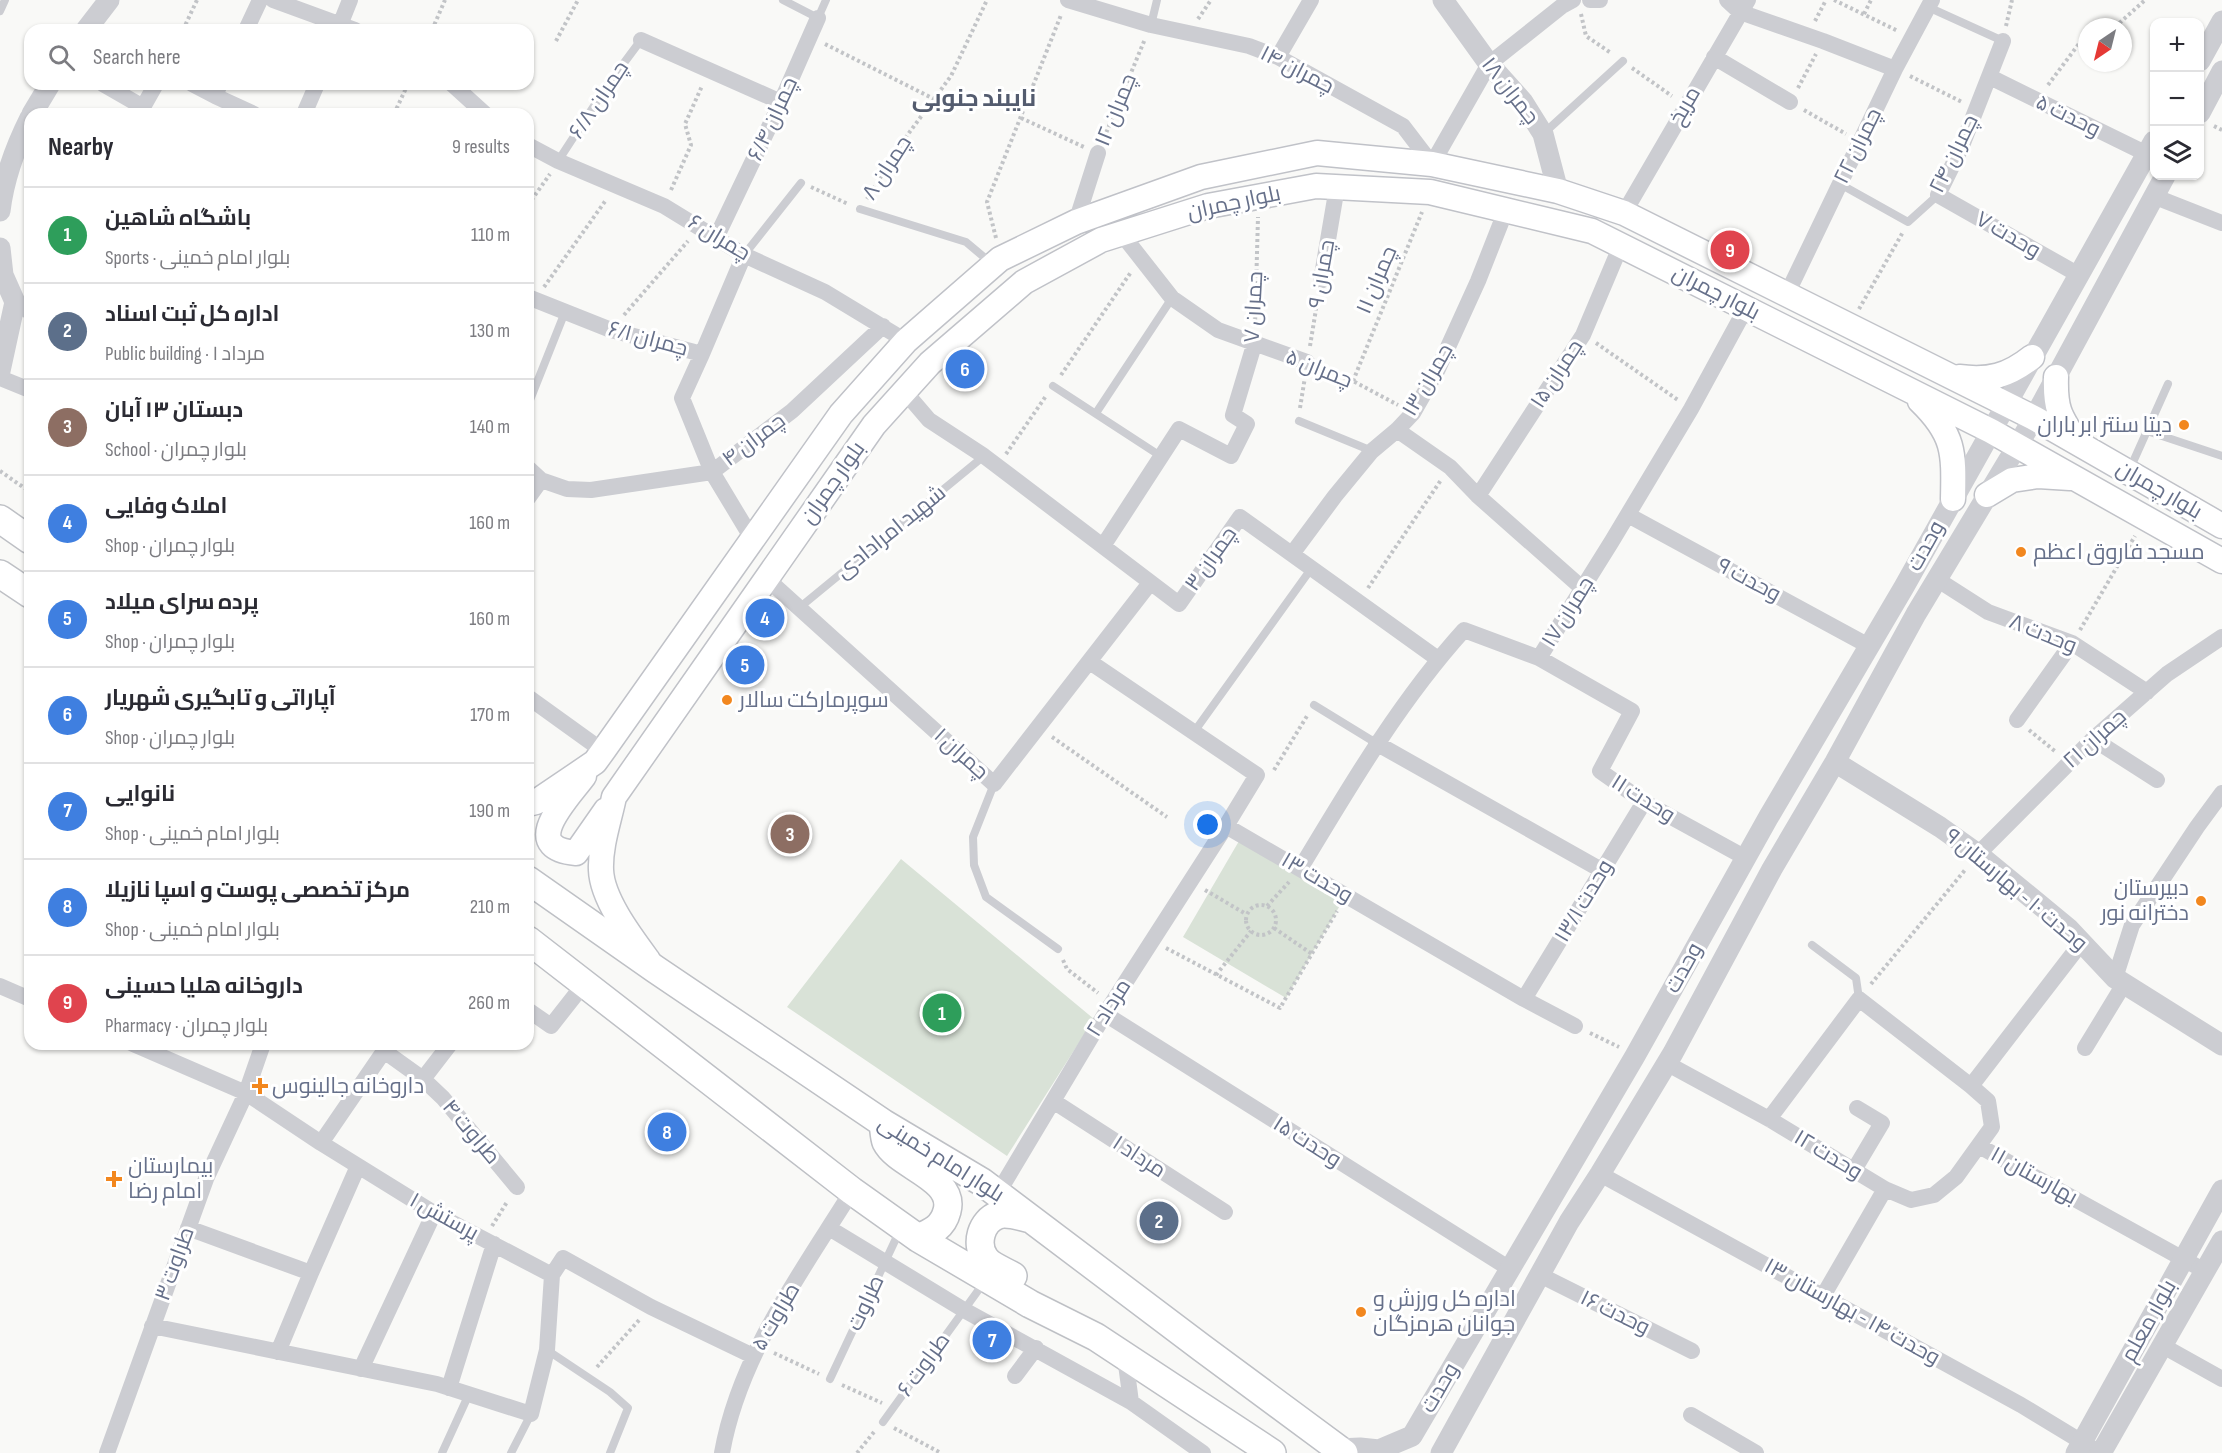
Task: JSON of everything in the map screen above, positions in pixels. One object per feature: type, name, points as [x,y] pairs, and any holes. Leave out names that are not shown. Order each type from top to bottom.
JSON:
[{"type":"main road","name":"بلوار چمران","points":[[534,802],[599,757],[841,414],[906,341],[997,262],[1076,222],[1201,177],[1317,153],[1432,164],[1558,191],[1624,213],[2034,418],[2222,526]]},
{"type":"main road","name":"بلوار چمران","points":[[655,969],[626,930],[611,902],[601,872],[603,849],[614,797],[874,425],[930,363],[1024,282],[1101,240],[1208,206],[1316,186],[1430,192],[1592,231],[1991,431],[2222,561]]},
{"type":"main road","points":[[906,341],[930,363]]},
{"type":"main road","points":[[1951,376],[1977,380],[1997,376],[2015,371],[2032,357]]},
{"type":"main road","points":[[2056,376],[2056,399],[2060,415],[2076,441]]},
{"type":"main road","points":[[1910,390],[1932,412],[1949,438],[1954,465],[1953,499]]},
{"type":"main road","points":[[1987,495],[2012,480],[2038,476],[2079,479]]},
{"type":"main road","points":[[0,519],[24,536]]},
{"type":"main road","points":[[0,574],[24,590]]},
{"type":"main road","points":[[599,757],[548,826],[547,837],[554,846],[565,852],[576,853],[614,797]]},
{"type":"main road","name":"بلوار امام خمینی","points":[[534,884],[883,1123],[998,1193],[1341,1451]]},
{"type":"main road","points":[[534,945],[852,1191],[910,1232],[1030,1304],[1096,1337]]},
{"type":"main road","points":[[883,1123],[886,1142],[900,1156],[935,1181],[945,1192],[949,1202],[943,1222],[934,1231],[910,1232]]},
{"type":"main road","points":[[1032,1219],[999,1215],[987,1223],[980,1235],[981,1247],[986,1259],[1030,1286],[1125,1357],[1272,1453]]},
{"type":"street","points":[[90,24],[108,0]]},
{"type":"street","points":[[249,24],[260,0]]},
{"type":"street","points":[[273,0],[335,24]]},
{"type":"street","points":[[346,24],[350,0]]},
{"type":"street","points":[[1278,57],[1311,0]]},
{"type":"street","name":"چمران ۱۸","points":[[1443,0],[1489,64],[1524,102],[1543,134],[1558,191]]},
{"type":"street","points":[[1432,164],[1489,64],[1562,6],[1573,0]]},
{"type":"street","points":[[1590,0],[1600,0]]},
{"type":"street","points":[[1727,0],[1895,69]]},
{"type":"street","name":"چمران ۲۲","points":[[1787,294],[1895,69],[1930,3]]},
{"type":"street","name":"چمران ۱۴","points":[[1065,5],[1249,46],[1278,57],[1403,126],[1432,164]]},
{"type":"street","name":"مریخ","points":[[1624,213],[1744,6]]},
{"type":"street","name":"چمران ۶/۴","points":[[717,236],[818,18]]},
{"type":"street","points":[[2204,52],[2222,21]]},
{"type":"street","points":[[641,40],[781,102]]},
{"type":"street","name":"چمران ۲۴","points":[[1938,195],[1961,148],[2003,41]]},
{"type":"street","points":[[1714,57],[1790,102]]},
{"type":"street","points":[[2204,104],[2222,71]]},
{"type":"street","name":"وحدت ۵","points":[[1990,77],[2037,100],[2150,148]]},
{"type":"street","points":[[36,108],[46,90]]},
{"type":"street","points":[[113,90],[143,107],[153,90]]},
{"type":"street","points":[[217,90],[245,108]]},
{"type":"street","points":[[307,108],[314,90]]},
{"type":"street","points":[[458,90],[478,108]]},
{"type":"street","points":[[0,211],[3,185],[24,131]]},
{"type":"street","name":"چمران ۶","points":[[534,148],[558,161],[664,206],[717,236],[744,255],[825,292],[906,341]]},
{"type":"street","points":[[2006,404],[2150,150]]},
{"type":"street","name":"چمران ۱۲","points":[[1076,222],[1098,153]]},
{"type":"street","points":[[2034,418],[2163,180]]},
{"type":"street","name":"چمران ۹","points":[[1321,281],[1337,187]]},
{"type":"street","name":"وحدت ۷","points":[[1938,195],[2079,275]]},
{"type":"street","points":[[2153,196],[2222,223]]},
{"type":"street","name":"چمران ۱۳","points":[[1292,554],[1372,450],[1397,430],[1413,413],[1443,360],[1506,210]]},
{"type":"street","name":"چمران ۵","points":[[1121,233],[1172,298],[1218,330],[1254,345],[1307,362]]},
{"type":"street","name":"چمران ۱۵","points":[[1478,496],[1583,334],[1621,245]]},
{"type":"street","points":[[0,248],[3,274],[23,307],[0,371]]},
{"type":"street","name":"چمران ۶/۱","points":[[534,299],[611,330],[702,354],[744,255]]},
{"type":"street","name":"چمران ۱۷","points":[[1300,869],[1376,743],[1438,659],[1464,630],[1539,658],[1691,409],[1746,308]]},
{"type":"street","name":"چمران ۴","points":[[534,474],[541,480],[567,489],[591,490],[712,472],[792,411],[883,326]]},
{"type":"street","name":"چمران ۷","points":[[1103,546],[1179,429],[1231,456],[1247,424],[1233,415],[1254,345]]},
{"type":"street","points":[[702,354],[682,398],[712,472],[753,540]]},
{"type":"street","points":[[0,378],[24,388]]},
{"type":"street","name":"چمران ۳","points":[[905,392],[929,420],[984,456],[1179,604],[1240,517],[1438,659]]},
{"type":"street","name":"وحدت","points":[[1341,1451],[1360,1448],[1379,1450],[1410,1444],[1635,1056],[2006,404]]},
{"type":"street","name":"وحدت","points":[[1441,1453],[1538,1275],[1666,1063],[1916,614],[2034,418]]},
{"type":"street","points":[[1397,430],[1450,467],[1478,496],[1582,588]]},
{"type":"street","points":[[534,490],[541,480]]},
{"type":"street","name":"وحدت ۹","points":[[1628,515],[1869,646]]},
{"type":"street","name":"چمران ۱","points":[[766,578],[994,784],[1150,583]]},
{"type":"street","name":"وحدت ۸","points":[[1938,580],[1988,612],[2072,643],[2147,692]]},
{"type":"street","name":"چمران ۲۱","points":[[1978,854],[2093,739],[2167,674],[2222,637]]},
{"type":"street","points":[[2017,720],[2072,643]]},
{"type":"street","points":[[1869,646],[1892,658]]},
{"type":"street","name":"وحدت ۱۱","points":[[1539,658],[1632,711],[1600,771],[1644,802],[1746,858]]},
{"type":"street","points":[[1090,662],[1257,775],[1226,826]]},
{"type":"street","points":[[534,702],[599,757]]},
{"type":"street","points":[[1833,707],[1858,720]]},
{"type":"street","points":[[2093,739],[2157,780]]},
{"type":"street","points":[[1376,743],[1603,871]]},
{"type":"street","name":"وحدت ۱۰ - بهارستان ۹","points":[[1835,762],[1940,827],[1978,854],[2052,914],[2120,981],[2222,1045]]},
{"type":"street","points":[[2085,1048],[2120,981],[2132,925],[2222,793]]},
{"type":"street","name":"وحدت ۱۳/۱","points":[[1524,999],[1644,802]]},
{"type":"street","name":"وحدت ۱۳","points":[[1226,826],[1524,999],[1575,1026]]},
{"type":"street","name":"مرداد ۲","points":[[998,1193],[1105,1014],[1226,826]]},
{"type":"street","points":[[1971,1086],[2082,942]]},
{"type":"street","points":[[534,1014],[551,1026],[584,984]]},
{"type":"street","points":[[0,986],[24,996]]},
{"type":"street","points":[[1769,1119],[1859,999]]},
{"type":"street","name":"بهارستان ۱۱","points":[[1859,999],[1988,1101],[1992,1127],[1979,1146],[2205,1271]]},
{"type":"street","name":"وحدت ۱۵","points":[[1105,1014],[1510,1269]]},
{"type":"street","name":"پرستش ۱","points":[[147,1050],[246,1093],[434,1213],[552,1275]]},
{"type":"street","name":"طراوت ۳","points":[[107,1453],[206,1179],[246,1093],[261,1050]]},
{"type":"street","name":"طراوت ۴","points":[[321,1143],[375,1050]]},
{"type":"street","name":"طراوت ۴","points":[[379,1050],[423,1079],[443,1098],[517,1187]]},
{"type":"street","name":"طراوت ۴","points":[[423,1079],[445,1050]]},
{"type":"street","name":"وحدت ۱۲","points":[[1666,1063],[1769,1119],[1885,1189],[1911,1200],[1934,1196],[1956,1177],[1979,1146]]},
{"type":"street","name":"مرداد ۱","points":[[1053,1101],[1225,1212]]},
{"type":"street","points":[[1854,1170],[1882,1123],[1857,1108]]},
{"type":"street","points":[[278,1352],[310,1273],[358,1166]]},
{"type":"street","name":"وحدت ۱۴ - بهارستان ۱۳","points":[[1600,1174],[2021,1405],[2079,1448],[2101,1453]]},
{"type":"street","points":[[1823,1296],[1885,1189]]},
{"type":"street","name":"بلوار معلم","points":[[2079,1448],[2222,1190]]},
{"type":"street","name":"طراوت ۵","points":[[722,1453],[726,1428],[753,1356],[852,1191]]},
{"type":"street","points":[[362,1369],[434,1213]]},
{"type":"street","points":[[188,1228],[310,1273]]},
{"type":"street","points":[[829,1228],[964,1310],[1131,1402],[1203,1453]]},
{"type":"street","name":"بلوار معلم","points":[[2101,1453],[2222,1241]]},
{"type":"street","points":[[449,1388],[489,1242]]},
{"type":"street","points":[[152,1326],[449,1388],[531,1414],[547,1350],[552,1275],[563,1258],[651,1307],[753,1356]]},
{"type":"street","name":"وحدت ۱۶","points":[[1538,1275],[1692,1351]]},
{"type":"street","points":[[2163,1346],[2222,1379]]},
{"type":"street","points":[[1015,1376],[1036,1348]]},
{"type":"street","points":[[1125,1357],[1131,1402]]},
{"type":"street","points":[[1691,1415],[1756,1453]]},
{"type":"lane","points":[[0,11],[5,0]]},
{"type":"lane","points":[[783,0],[818,18]]},
{"type":"lane","name":"چمران ۶/۴","points":[[818,18],[826,0]]},
{"type":"lane","points":[[1151,25],[1157,0]]},
{"type":"lane","points":[[1930,3],[2003,41]]},
{"type":"lane","name":"چمران ۶/۸","points":[[558,161],[609,83],[641,40]]},
{"type":"lane","points":[[1543,134],[1623,61]]},
{"type":"lane","points":[[744,255],[801,183]]},
{"type":"lane","points":[[1840,184],[1908,222]]},
{"type":"lane","name":"چمران ۲۴","points":[[1908,222],[1938,195]]},
{"type":"lane","name":"چمران ۸","points":[[860,209],[966,242],[997,262]]},
{"type":"lane","points":[[1096,413],[1172,298]]},
{"type":"lane","points":[[534,390],[566,312]]},
{"type":"lane","points":[[2128,472],[2168,384]]},
{"type":"lane","points":[[1053,386],[1162,457]]},
{"type":"lane","points":[[1299,421],[1372,450]]},
{"type":"lane","points":[[2147,431],[2222,456]]},
{"type":"lane","name":"شهید امرادادی","points":[[799,608],[984,456]]},
{"type":"lane","points":[[1194,732],[1311,568]]},
{"type":"lane","points":[[1314,705],[1376,743]]},
{"type":"lane","points":[[994,784],[973,837],[974,866],[986,897],[1058,949]]},
{"type":"lane","points":[[1812,945],[1856,978],[1859,999]]},
{"type":"lane","name":"طراوت","points":[[830,1379],[885,1262],[910,1232]]},
{"type":"lane","name":"طراوت ۶","points":[[883,1422],[987,1278]]},
{"type":"lane","points":[[547,1350],[610,1392],[628,1408],[610,1453]]},
{"type":"lane","points":[[442,1453],[469,1394]]},
{"type":"lane","points":[[511,1453],[531,1414]]},
{"type":"path","points":[[186,24],[197,0]]},
{"type":"path","points":[[435,24],[445,0]]},
{"type":"path","points":[[556,41],[578,0]]},
{"type":"path","name":"چمران ۸","points":[[860,209],[903,141],[951,75],[987,0]]},
{"type":"path","points":[[1834,0],[1912,38]]},
{"type":"path","points":[[1863,14],[1871,0]]},
{"type":"path","points":[[2003,41],[2012,0]]},
{"type":"path","points":[[2125,18],[2145,0]]},
{"type":"path","points":[[997,262],[987,202],[1065,5]]},
{"type":"path","name":"چمران ۱۲","points":[[1098,153],[1151,25]]},
{"type":"path","points":[[810,37],[934,99]]},
{"type":"path","points":[[1823,41],[1790,102],[1860,142]]},
{"type":"path","points":[[2037,100],[2078,45]]},
{"type":"path","points":[[664,206],[691,145],[685,124],[710,69]]},
{"type":"path","points":[[1895,69],[1977,109]]},
{"type":"path","points":[[397,108],[405,90]]},
{"type":"path","points":[[1021,118],[1098,153]]},
{"type":"path","points":[[534,196],[558,161]]},
{"type":"path","points":[[801,183],[860,209]]},
{"type":"path","points":[[534,294],[616,184]]},
{"type":"path","name":"چمران ۱۱","points":[[1353,381],[1430,192]]},
{"type":"path","name":"چمران ۷","points":[[1254,345],[1258,197]]},
{"type":"path","points":[[1850,325],[1908,222]]},
{"type":"path","points":[[611,330],[700,226]]},
{"type":"path","points":[[997,467],[1141,258]]},
{"type":"path","name":"چمران ۹","points":[[1299,421],[1321,281]]},
{"type":"path","points":[[1583,334],[1691,409]]},
{"type":"path","name":"چمران ۵","points":[[1307,362],[1353,381],[1413,413]]},
{"type":"path","points":[[1358,602],[1450,467]]},
{"type":"path","points":[[0,471],[24,488]]},
{"type":"path","points":[[2072,643],[2146,517]]},
{"type":"path","points":[[1257,775],[1275,770],[1314,705]]},
{"type":"path","points":[[2017,720],[2068,762]]},
{"type":"path","points":[[1038,728],[1167,817]]},
{"type":"path","points":[[1859,999],[1978,854]]},
{"type":"path","points":[[1267,906],[1300,869]]},
{"type":"path","points":[[1190,882],[1246,914]]},
{"type":"path","points":[[1152,940],[1280,1008],[1346,895]]},
{"type":"path","points":[[1257,904],[1267,906],[1276,918],[1274,928],[1266,934],[1251,932],[1246,923],[1246,914],[1257,904]]},
{"type":"path","points":[[1274,928],[1312,954]]},
{"type":"path","points":[[1216,975],[1251,932]]},
{"type":"path","points":[[1058,949],[1067,969],[1099,994],[1105,1014]]},
{"type":"path","points":[[1575,1026],[1635,1056]]},
{"type":"path","points":[[489,1242],[517,1187]]},
{"type":"path","points":[[588,1377],[651,1307]]},
{"type":"path","points":[[857,1453],[883,1422],[941,1453]]},
{"type":"shaded area","points":[[1239,841],[1342,902],[1286,998],[1183,937]]},
{"type":"shaded area","points":[[901,859],[1094,1019],[1007,1156],[787,1007]]},
{"type":"place","name":"داروخانه هلیا حسینی","points":[[1730,250]]},
{"type":"place","name":"آپاراتی و تابگیری شهریار","points":[[965,369]]},
{"type":"place","name":"دیتا سنتر ابر باران","points":[[2184,425]]},
{"type":"place","name":"مسجد فاروق اعظم","points":[[2021,552]]},
{"type":"place","name":"املاک وفایی","points":[[765,618]]},
{"type":"place","name":"پرده سرای میلاد","points":[[745,665]]},
{"type":"place","name":"سوپرمارکت سالار","points":[[727,700]]},
{"type":"place","name":"دبستان ۱۳ آبان","points":[[790,834]]},
{"type":"place","name":"دبیرستان دخترانه نور","points":[[2201,901]]},
{"type":"place","name":"باشگاه شاهین","points":[[942,1013]]},
{"type":"place","name":"داروخانه جالینوس","points":[[260,1086]]},
{"type":"place","name":"مرکز تخصصی پوست و اسپا نازیلا","points":[[667,1132]]},
{"type":"place","name":"بیمارستان امام رضا","points":[[114,1179]]},
{"type":"place","name":"اداره کل ثبت اسناد","points":[[1159,1221]]},
{"type":"place","name":"اداره کل ورزش و جوانان هرمزگان","points":[[1361,1312]]},
{"type":"place","name":"نانوایی","points":[[992,1340]]},
{"type":"district","name":"نایبند جنوبی","points":[[974,98]]}]
